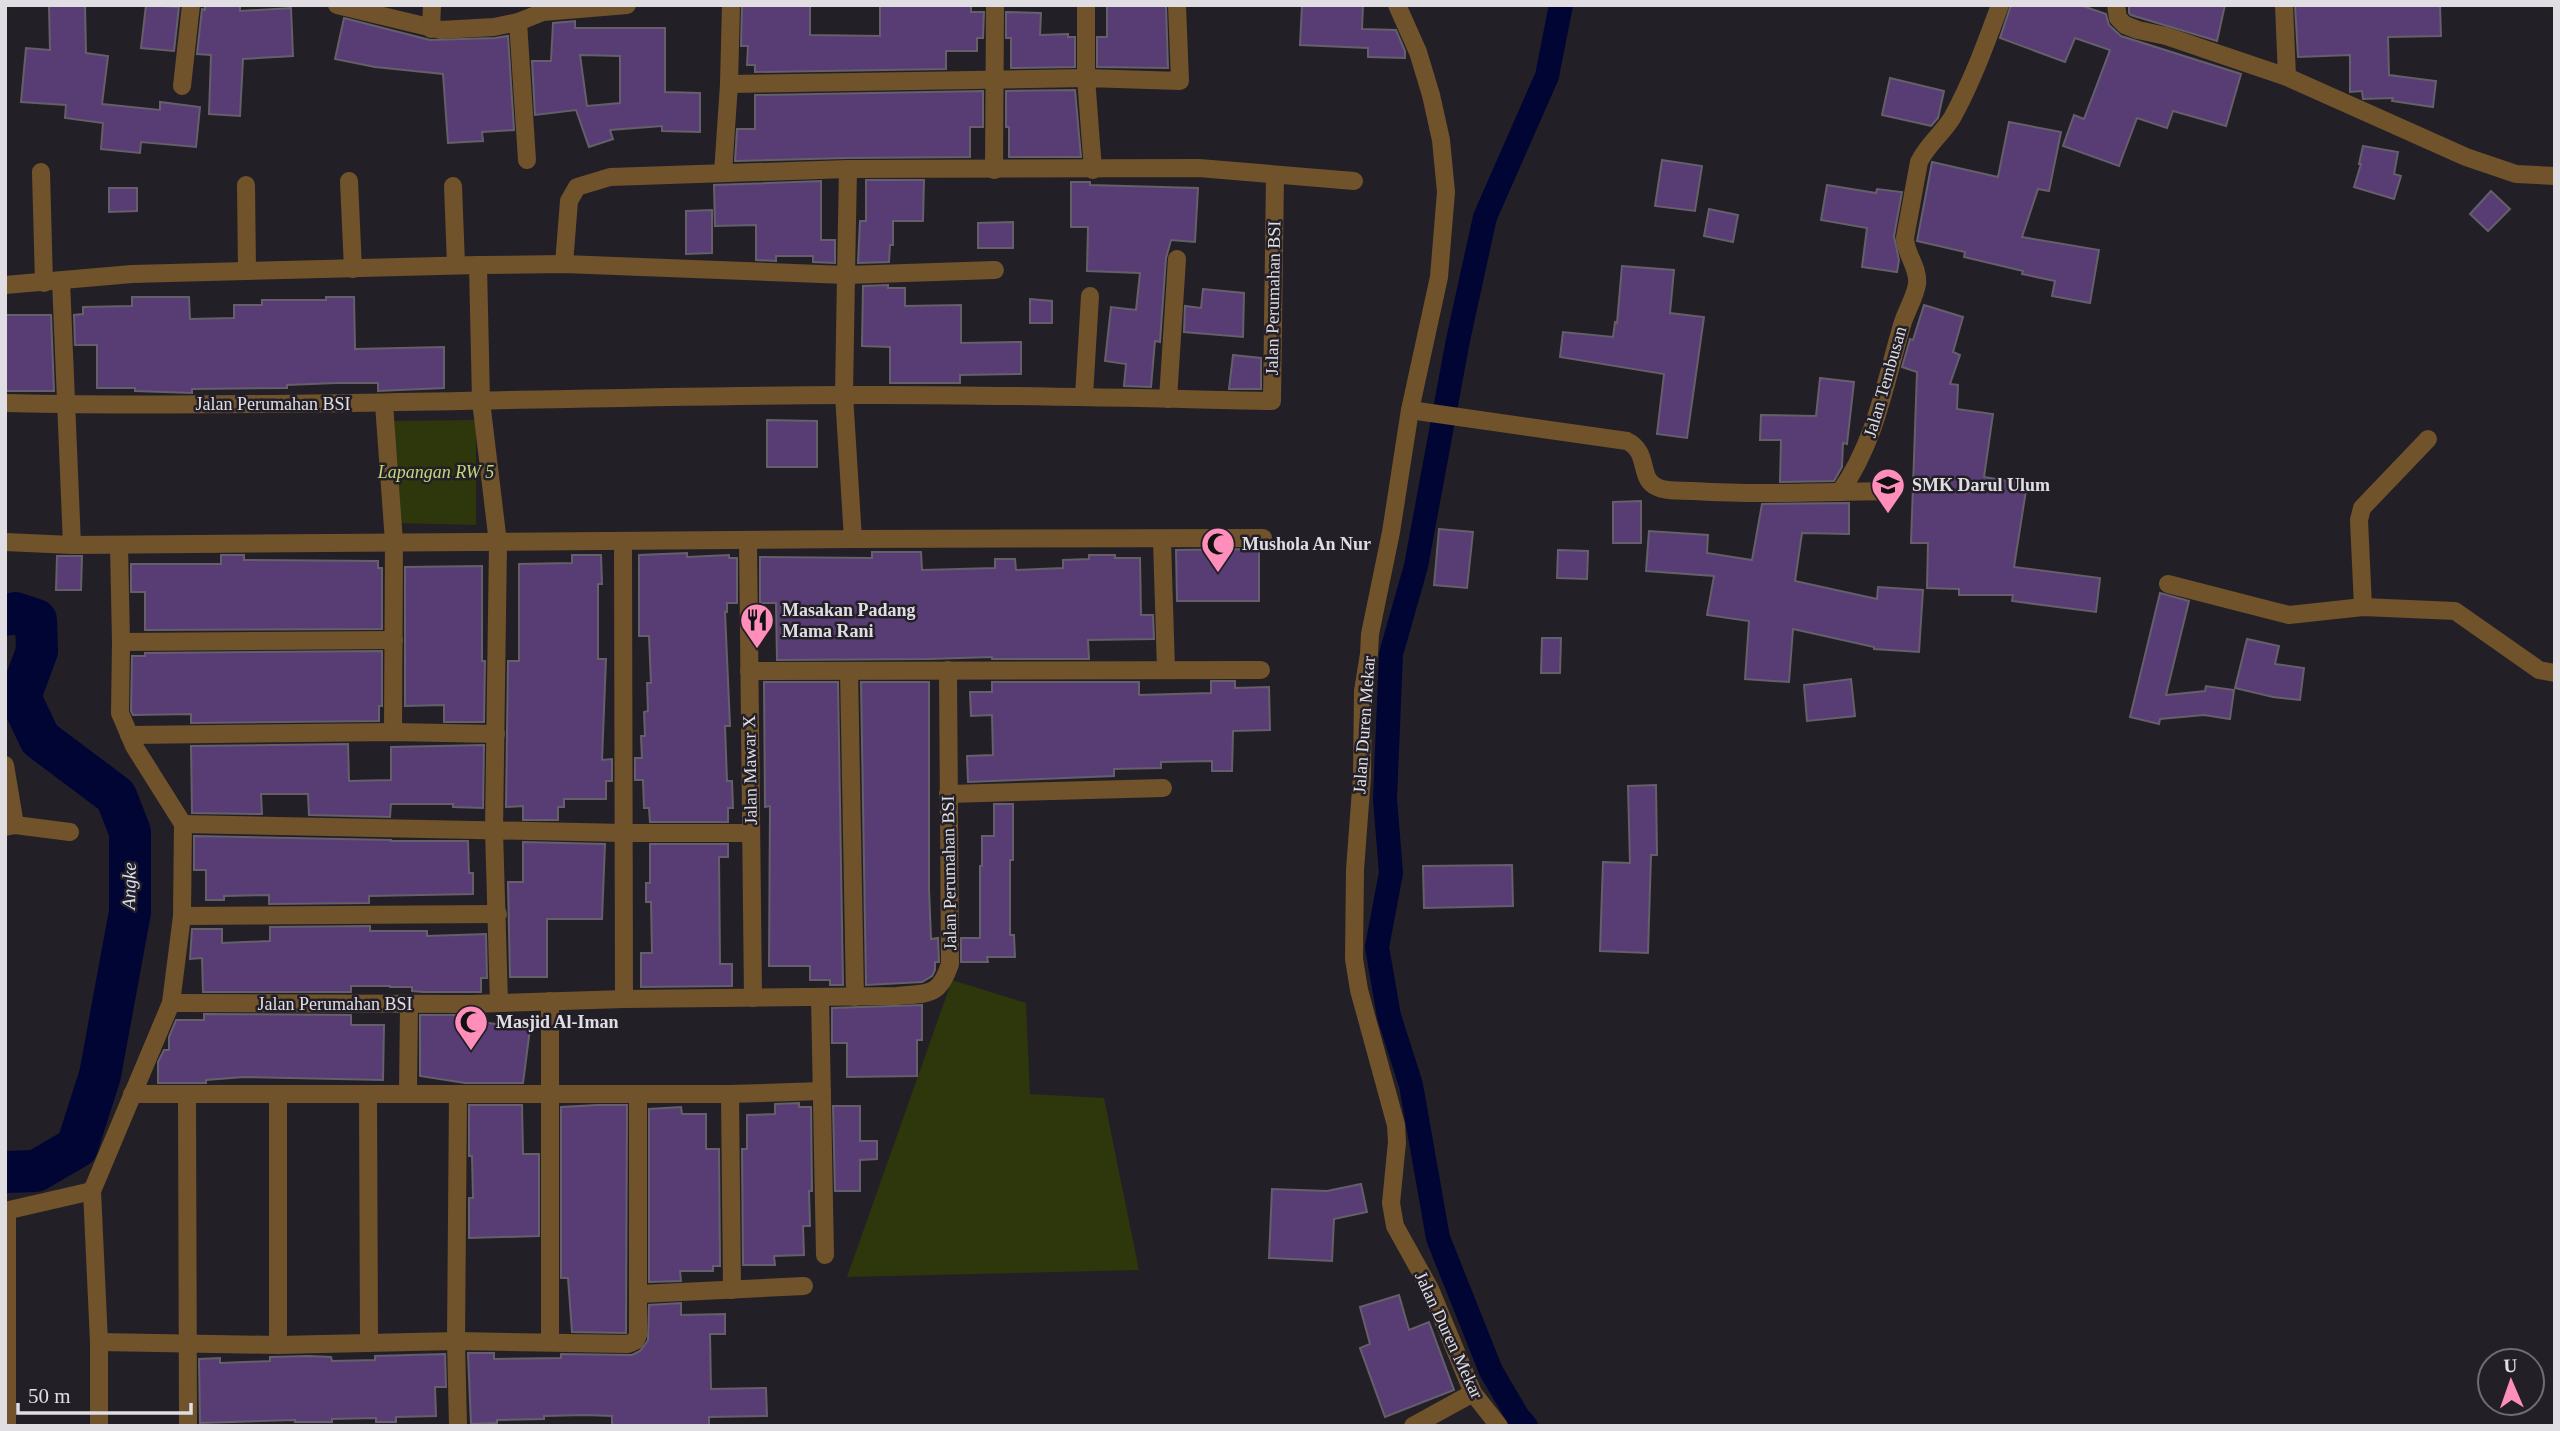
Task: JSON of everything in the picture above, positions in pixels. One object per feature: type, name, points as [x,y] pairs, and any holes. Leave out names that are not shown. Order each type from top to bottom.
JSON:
[{"type":"street","points":[[182,86],[191,5]]},
{"type":"street","points":[[337,5],[431,29],[470,30],[518,22],[543,9],[627,5]]},
{"type":"street","points":[[431,29],[432,5]]},
{"type":"street","points":[[723,173],[731,5]]},
{"type":"street","points":[[994,170],[995,5]]},
{"type":"street","points":[[1086,5],[1086,78],[1093,170]]},
{"type":"street","points":[[729,84],[995,78],[1180,81],[1177,5]]},
{"type":"street","name":"Jalan Duren Mekar","points":[[1397,5],[1418,52],[1431,95],[1441,140],[1446,192],[1438,277],[1410,410],[1391,532],[1370,634],[1370,654],[1363,691],[1354,959],[1359,990],[1395,1125],[1391,1203],[1395,1226],[1430,1289],[1473,1393],[1499,1426]]},
{"type":"street","name":"Jalan Tembusan","points":[[1840,492],[1857,466],[1877,421],[1905,314],[1916,290],[1917,272],[1905,246],[1905,238],[1919,162],[1923,153],[1945,129],[1958,106],[1977,66],[2000,5]]},
{"type":"street","points":[[2116,5],[2118,18],[2125,25],[2287,77],[2466,157],[2516,174],[2555,176]]},
{"type":"street","points":[[2284,5],[2287,77]]},
{"type":"street","points":[[518,22],[527,160]]},
{"type":"street","points":[[564,264],[569,201],[578,187],[610,177],[848,169],[1199,168],[1354,181]]},
{"type":"street","points":[[848,169],[844,395],[853,539]]},
{"type":"street","points":[[41,172],[66,404],[72,545]]},
{"type":"street","name":"Jalan Perumahan BSI","points":[[5,403],[384,404],[844,395],[1084,396],[1272,401],[1275,176]]},
{"type":"street","points":[[349,181],[353,270]]},
{"type":"street","points":[[246,185],[247,271]]},
{"type":"street","points":[[453,186],[456,264]]},
{"type":"street","points":[[1168,399],[1177,260]]},
{"type":"street","points":[[5,285],[132,274],[353,270],[456,264],[564,264],[846,275],[995,270]]},
{"type":"street","points":[[478,265],[481,401],[498,543],[494,830],[499,1003]]},
{"type":"street","points":[[1084,396],[1090,296]]},
{"type":"street","points":[[384,404],[394,542],[393,732]]},
{"type":"street","points":[[1410,410],[1627,441],[1635,445],[1641,453],[1648,480],[1660,489],[1721,492],[1891,491]]},
{"type":"street","points":[[2363,607],[2359,520],[2362,508],[2428,439]]},
{"type":"street","points":[[5,542],[119,545],[1263,538]]},
{"type":"street","points":[[1162,540],[1166,670]]},
{"type":"street","name":"Jalan Mawar X","points":[[748,541],[753,998]]},
{"type":"street","points":[[622,542],[624,999]]},
{"type":"street","points":[[99,1426],[99,1342],[92,1191],[172,1003],[182,916],[183,824],[129,735],[120,713],[119,545]]},
{"type":"street","points":[[2168,584],[2289,615],[2363,607],[2455,611],[2539,670],[2555,673]]},
{"type":"street","points":[[121,642],[394,640]]},
{"type":"street","name":"Jalan Perumahan BSI","points":[[172,1003],[499,1003],[855,997],[934,991],[944,982],[950,964],[948,670]]},
{"type":"street","points":[[749,671],[1261,670]]},
{"type":"street","points":[[849,671],[855,997]]},
{"type":"street","points":[[129,735],[393,732],[496,734]]},
{"type":"street","points":[[5,765],[10,826],[70,832]]},
{"type":"street","points":[[948,794],[1163,788]]},
{"type":"street","points":[[183,824],[751,833]]},
{"type":"street","points":[[182,916],[498,914]]},
{"type":"street","points":[[820,997],[825,1255]]},
{"type":"street","points":[[550,1001],[550,1342]]},
{"type":"street","points":[[408,1093],[409,1004]]},
{"type":"street","points":[[132,1094],[730,1094],[822,1091]]},
{"type":"street","points":[[187,1094],[188,1426]]},
{"type":"street","points":[[368,1094],[369,1343]]},
{"type":"street","points":[[458,1094],[458,1426]]},
{"type":"street","points":[[99,1342],[278,1345],[456,1341],[628,1344],[635,1341],[638,1335],[640,1294],[638,1094]]},
{"type":"street","points":[[730,1094],[732,1290]]},
{"type":"street","points":[[278,1095],[278,1345]]},
{"type":"street","points":[[7,1426],[6,1211],[92,1191]]},
{"type":"street","points":[[640,1294],[804,1286]]},
{"type":"street","points":[[1413,1426],[1473,1393]]},
{"type":"green space","name":"Lapangan RW 5","points":[[476,420],[476,525],[396,523],[394,421]]},
{"type":"green space","points":[[952,980],[1026,1003],[1030,1094],[1104,1098],[1139,1270],[847,1277]]},
{"type":"building","points":[[49,5],[85,5],[86,53],[108,56],[102,104],[160,110],[160,102],[200,107],[196,147],[141,142],[140,153],[101,149],[103,123],[65,118],[66,105],[21,102],[26,48],[50,50]]},
{"type":"building","points":[[146,5],[179,7],[174,51],[141,48]]},
{"type":"building","points":[[240,5],[240,11],[291,8],[293,56],[243,59],[240,116],[209,114],[211,55],[197,54],[202,9],[205,10],[205,6]]},
{"type":"building","points":[[742,5],[810,5],[810,35],[880,36],[880,5],[971,5],[971,12],[984,12],[983,38],[977,38],[977,51],[946,51],[946,69],[755,72],[755,65],[747,65],[748,46],[741,46]]},
{"type":"building","points":[[1107,5],[1166,5],[1168,68],[1097,67],[1097,37],[1107,37]]},
{"type":"building","points":[[1302,5],[1363,5],[1362,29],[1396,30],[1405,51],[1405,58],[1368,57],[1368,48],[1300,45]]},
{"type":"building","points":[[2011,5],[2080,5],[2106,14],[2109,25],[2121,36],[2241,74],[2226,126],[2173,111],[2167,128],[2137,118],[2119,166],[2063,146],[2074,115],[2084,119],[2110,50],[2075,38],[2065,62],[2000,38]]},
{"type":"building","points":[[2129,5],[2225,5],[2217,41],[2131,15]]},
{"type":"building","points":[[2295,5],[2440,5],[2441,36],[2388,37],[2389,75],[2436,81],[2433,107],[2392,101],[2393,98],[2363,99],[2362,91],[2350,92],[2350,55],[2298,57]]},
{"type":"building","points":[[1006,12],[1041,13],[1040,35],[1068,34],[1068,37],[1075,37],[1075,67],[1011,68],[1011,38],[1006,38]]},
{"type":"building","points":[[344,18],[430,40],[508,36],[514,130],[482,132],[483,141],[448,143],[443,74],[375,67],[335,59]]},
{"type":"building","points":[[575,21],[575,28],[665,28],[665,92],[700,93],[700,132],[662,131],[662,126],[610,130],[613,139],[589,147],[576,110],[535,115],[532,61],[551,61],[553,23]],"holes":[[[580,55],[620,56],[620,103],[587,106]]]},
{"type":"building","points":[[1890,78],[1944,91],[1938,118],[1931,126],[1882,115]]},
{"type":"building","points":[[1075,90],[1081,157],[1009,157],[1006,91]]},
{"type":"building","points":[[983,91],[983,127],[970,127],[970,157],[735,161],[737,129],[755,129],[755,95]]},
{"type":"building","points":[[2009,122],[2061,132],[2049,191],[2038,189],[2022,237],[2099,250],[2090,303],[2052,296],[2055,281],[1964,257],[1965,252],[1917,241],[1932,162],[1998,177]]},
{"type":"building","points":[[2363,146],[2398,152],[2394,174],[2401,176],[2394,199],[2354,187]]},
{"type":"building","points":[[1662,160],[1702,166],[1695,211],[1655,206]]},
{"type":"building","points":[[866,180],[924,180],[923,221],[893,221],[893,245],[890,245],[889,262],[858,263],[860,221],[866,221]]},
{"type":"building","points":[[821,181],[821,240],[835,240],[835,263],[813,262],[813,256],[776,256],[776,261],[756,260],[756,225],[715,226],[714,185]]},
{"type":"building","points":[[1071,182],[1090,182],[1090,185],[1198,188],[1195,242],[1171,240],[1166,258],[1160,342],[1155,341],[1151,387],[1124,386],[1126,364],[1105,361],[1111,307],[1136,310],[1140,273],[1087,271],[1088,227],[1071,227]]},
{"type":"building","points":[[1827,185],[1876,193],[1877,189],[1902,192],[1894,236],[1899,260],[1897,272],[1862,267],[1867,228],[1821,220]]},
{"type":"building","points":[[109,188],[137,188],[137,211],[109,212]]},
{"type":"building","points":[[2491,191],[2510,209],[2488,231],[2470,214]]},
{"type":"building","points":[[1709,209],[1738,215],[1733,242],[1704,236]]},
{"type":"building","points":[[712,210],[712,253],[686,254],[686,211]]},
{"type":"building","points":[[1013,222],[1013,248],[978,248],[978,223]]},
{"type":"building","points":[[1622,266],[1674,270],[1670,313],[1704,317],[1687,438],[1657,434],[1664,374],[1560,357],[1563,332],[1613,337],[1615,322],[1617,323]]},
{"type":"building","points":[[888,285],[888,288],[905,288],[905,306],[961,305],[961,343],[1021,342],[1021,374],[960,375],[960,383],[890,383],[890,347],[862,346],[863,286]]},
{"type":"building","points":[[1203,289],[1244,293],[1243,337],[1184,332],[1185,306],[1201,308]]},
{"type":"building","points":[[132,297],[189,297],[190,319],[234,318],[234,305],[262,305],[262,300],[354,297],[355,349],[444,347],[444,388],[378,391],[378,383],[336,383],[287,385],[287,388],[192,389],[192,393],[97,388],[97,345],[75,345],[74,315],[83,314],[83,307],[132,306]]},
{"type":"building","points":[[1030,299],[1052,301],[1052,323],[1030,323]]},
{"type":"building","points":[[1924,305],[1963,317],[1953,352],[1960,355],[1950,384],[1958,385],[1957,409],[1993,414],[1984,477],[2027,484],[2014,567],[2100,578],[2096,612],[2012,601],[2013,595],[1959,595],[1959,589],[1927,588],[1928,543],[1911,543],[1917,372],[1902,367]]},
{"type":"building","points":[[5,315],[51,315],[54,391],[5,391]]},
{"type":"building","points":[[1233,355],[1261,358],[1261,389],[1229,389]]},
{"type":"building","points":[[1820,378],[1854,382],[1847,444],[1843,443],[1842,467],[1834,481],[1780,482],[1781,440],[1760,440],[1761,415],[1816,416]]},
{"type":"building","points":[[767,420],[817,421],[817,467],[767,467]]},
{"type":"building","points":[[1641,501],[1641,543],[1613,543],[1613,502]]},
{"type":"building","points":[[1849,503],[1849,534],[1802,533],[1795,581],[1877,599],[1878,587],[1923,590],[1919,652],[1874,649],[1793,629],[1789,682],[1745,679],[1749,621],[1707,615],[1714,576],[1646,571],[1649,531],[1708,535],[1707,553],[1752,560],[1762,504]]},
{"type":"building","points":[[1439,529],[1473,532],[1467,588],[1434,585]]},
{"type":"building","name":"Mushola An Nur","points":[[1259,549],[1259,601],[1177,601],[1176,550]]},
{"type":"building","points":[[1558,550],[1588,551],[1587,579],[1557,578]]},
{"type":"building","points":[[872,552],[921,552],[922,570],[995,568],[995,559],[1015,559],[1016,570],[1063,568],[1063,560],[1089,559],[1089,555],[1140,558],[1141,615],[1153,615],[1154,639],[1088,640],[1089,659],[992,657],[777,660],[776,603],[760,603],[760,557],[872,558]]},
{"type":"building","points":[[687,553],[687,557],[729,555],[729,558],[737,558],[737,603],[727,603],[725,612],[730,726],[725,726],[727,781],[732,781],[733,808],[728,808],[728,822],[650,822],[649,808],[644,808],[643,780],[635,780],[635,758],[642,758],[641,736],[645,736],[647,683],[651,683],[649,636],[639,636],[639,555]]},
{"type":"building","points":[[221,555],[244,555],[244,560],[378,561],[378,568],[382,568],[382,629],[145,630],[145,592],[131,592],[131,564],[221,564]]},
{"type":"building","points":[[572,555],[601,555],[602,584],[598,584],[598,659],[606,659],[602,760],[612,759],[612,781],[606,781],[606,799],[564,799],[564,807],[558,807],[558,820],[523,820],[523,806],[506,807],[508,661],[519,661],[519,564],[572,563]]},
{"type":"building","points":[[57,556],[82,556],[81,590],[56,590]]},
{"type":"building","points":[[482,566],[484,722],[444,722],[444,705],[405,706],[405,567]]},
{"type":"building","points":[[2160,593],[2189,601],[2166,695],[2205,691],[2206,686],[2234,690],[2230,719],[2204,715],[2160,719],[2159,724],[2130,717]]},
{"type":"building","points":[[1542,638],[1561,638],[1560,673],[1541,673]]},
{"type":"building","points":[[2247,639],[2279,646],[2275,664],[2304,668],[2300,700],[2235,688]]},
{"type":"building","points":[[382,651],[382,706],[379,706],[379,721],[191,723],[191,714],[133,715],[131,711],[132,656],[145,656],[145,653]]},
{"type":"building","points":[[1851,679],[1855,716],[1807,721],[1804,685]]},
{"type":"building","points":[[1211,681],[1235,681],[1235,688],[1269,687],[1270,730],[1233,731],[1232,771],[1212,771],[1212,761],[1161,762],[1161,768],[1114,769],[1114,776],[968,782],[967,756],[993,755],[992,715],[971,716],[970,692],[992,692],[992,682],[1139,682],[1139,695],[1211,693]]},
{"type":"building","points":[[764,682],[838,682],[843,985],[830,985],[830,980],[810,980],[810,966],[769,966],[770,806],[765,807]]},
{"type":"building","points":[[861,682],[929,682],[929,889],[931,939],[938,938],[939,962],[935,962],[932,976],[922,982],[866,985]]},
{"type":"building","points":[[348,744],[349,781],[391,780],[391,747],[484,745],[483,808],[453,807],[453,804],[391,804],[390,817],[309,815],[308,794],[261,794],[262,814],[192,813],[191,746]]},
{"type":"building","points":[[1656,785],[1657,855],[1651,855],[1648,953],[1600,951],[1603,862],[1630,863],[1628,786]]},
{"type":"building","points":[[994,804],[1013,804],[1010,935],[1014,935],[1015,957],[987,957],[988,962],[961,962],[961,938],[980,938],[982,836],[994,836]]},
{"type":"building","points":[[194,836],[468,841],[473,894],[369,896],[369,903],[269,904],[269,895],[224,896],[224,900],[206,900],[206,870],[194,870]]},
{"type":"building","points":[[523,842],[605,844],[602,919],[547,919],[547,977],[510,977],[508,882],[523,882]]},
{"type":"building","points":[[650,844],[728,844],[728,857],[719,857],[720,964],[732,964],[732,986],[641,987],[641,953],[652,953],[651,902],[646,902],[646,883],[650,883]]},
{"type":"building","points":[[1512,865],[1513,906],[1424,908],[1423,866]]},
{"type":"building","points":[[370,926],[370,931],[427,931],[427,936],[486,934],[487,978],[481,978],[481,992],[423,992],[412,991],[412,987],[351,986],[351,992],[203,992],[202,958],[190,959],[192,929],[222,929],[222,943],[270,941],[270,927]]},
{"type":"building","points":[[922,1005],[922,1040],[917,1040],[917,1076],[847,1077],[847,1043],[832,1043],[832,1008]]},
{"type":"building","points":[[204,1014],[351,1015],[351,1025],[384,1025],[383,1080],[244,1077],[206,1080],[206,1083],[158,1083],[158,1062],[164,1050],[169,1050],[169,1037],[176,1020],[204,1020]]},
{"type":"building","name":"Masjid Al-Iman","points":[[420,1015],[482,1015],[482,1022],[530,1029],[523,1083],[465,1083],[420,1076]]},
{"type":"building","points":[[799,1103],[799,1107],[811,1107],[812,1191],[809,1191],[810,1226],[803,1226],[804,1255],[774,1256],[775,1265],[743,1265],[742,1149],[747,1149],[747,1115],[775,1114],[775,1104]]},
{"type":"building","points":[[469,1105],[522,1105],[523,1154],[539,1154],[539,1236],[469,1238],[469,1198],[473,1198],[472,1156],[469,1156]]},
{"type":"building","points":[[627,1105],[626,1333],[572,1332],[568,1278],[561,1278],[561,1107]]},
{"type":"building","points":[[833,1106],[860,1106],[860,1141],[877,1141],[877,1159],[860,1160],[860,1191],[835,1191]]},
{"type":"building","points":[[681,1107],[682,1114],[706,1114],[706,1149],[719,1149],[720,1266],[713,1266],[713,1271],[680,1271],[681,1281],[649,1282],[649,1109]]},
{"type":"building","points":[[1361,1184],[1367,1212],[1334,1219],[1332,1261],[1269,1258],[1272,1189],[1327,1191]]},
{"type":"building","points":[[1399,1295],[1409,1330],[1429,1322],[1454,1390],[1385,1417],[1360,1348],[1370,1344],[1360,1307]]},
{"type":"building","points":[[681,1303],[681,1315],[725,1314],[725,1334],[710,1334],[711,1389],[766,1388],[767,1416],[709,1417],[709,1426],[612,1426],[612,1416],[585,1415],[544,1416],[544,1419],[497,1420],[497,1423],[471,1424],[468,1353],[494,1353],[494,1359],[561,1358],[561,1354],[632,1355],[640,1351],[648,1340],[649,1305]]},
{"type":"building","points":[[445,1354],[446,1387],[435,1387],[436,1416],[396,1417],[396,1422],[376,1422],[376,1418],[332,1419],[332,1422],[295,1420],[200,1423],[199,1359],[220,1358],[220,1363],[309,1356],[331,1357],[332,1361],[375,1360],[375,1356]]},
{"type":"waterway","points":[[1526,1426],[1491,1371],[1438,1238],[1411,1085],[1389,1016],[1377,947],[1391,873],[1385,799],[1391,654],[1416,566],[1458,340],[1485,217],[1547,76],[1561,5]]},
{"type":"waterway","name":"Angke","points":[[5,615],[15,613],[36,620],[37,651],[20,697],[40,739],[116,796],[130,832],[130,912],[100,1075],[77,1147],[36,1171],[5,1172]]},
{"type":"place","name":"SMK Darul Ulum","points":[[1888,515]]},
{"type":"place","name":"Mushola An Nur","points":[[1218,574]]},
{"type":"place","name":"Masakan Padang Mama Rani","points":[[757,650]]},
{"type":"place","name":"Masjid Al-Iman","points":[[471,1052]]}]
